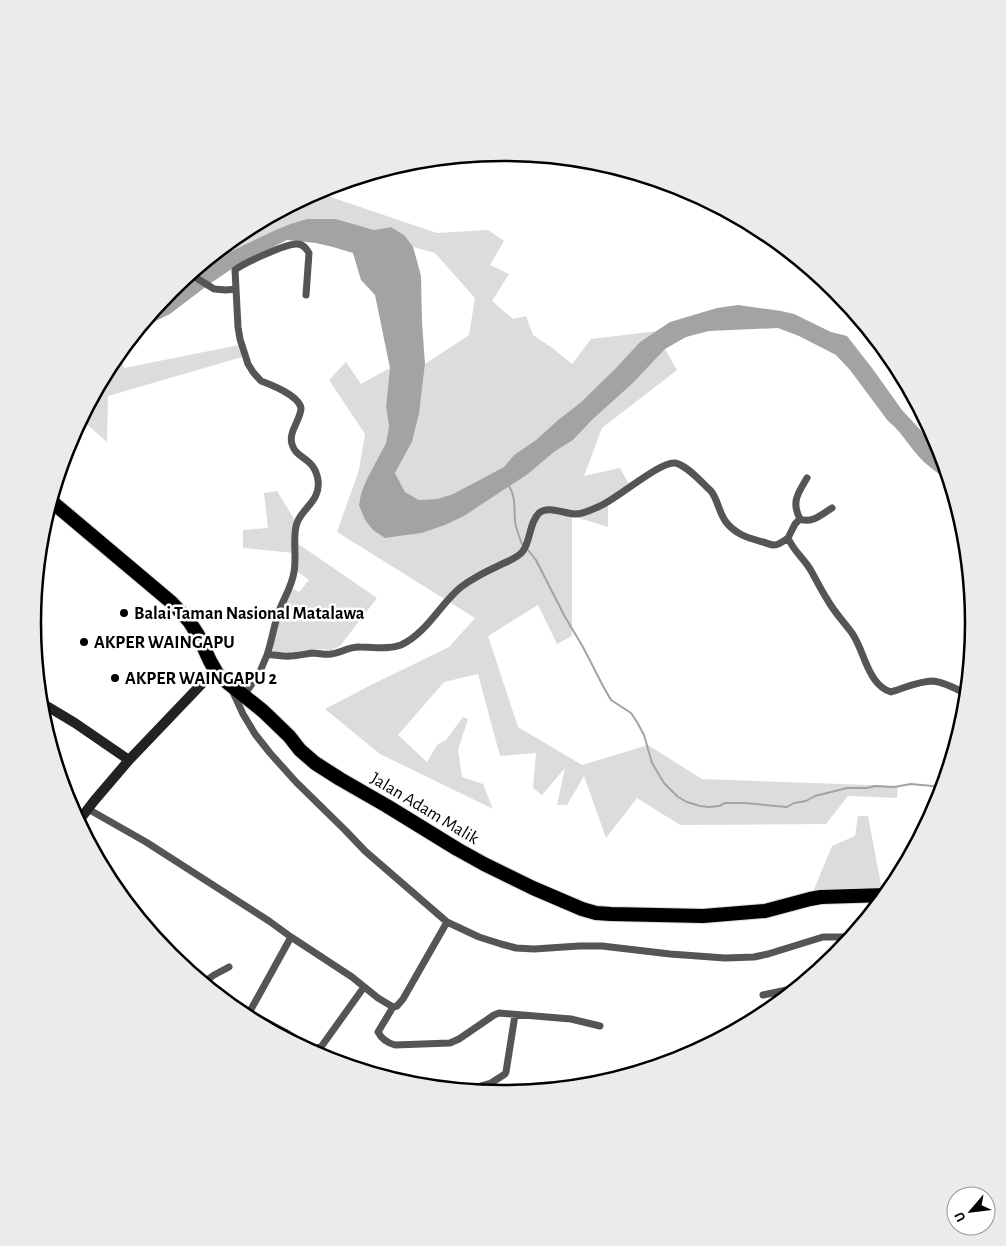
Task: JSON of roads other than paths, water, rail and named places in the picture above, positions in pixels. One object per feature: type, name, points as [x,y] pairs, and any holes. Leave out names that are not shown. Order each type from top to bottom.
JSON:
[{"type":"highway","name":"Jalan Adam Malik","points":[[56,505],[172,602],[189,621],[198,635],[218,675],[277,723],[305,755],[335,776],[457,850],[533,888],[596,913],[703,916],[765,911],[821,897],[876,895]]},
{"type":"street","points":[[244,695],[259,674],[267,655],[276,620],[294,574],[297,522],[312,502],[318,483],[313,465],[292,447],[291,435],[301,408],[298,402],[292,396],[257,378],[248,364],[238,327],[235,270],[270,252],[288,245],[297,244],[309,253],[306,295]]},
{"type":"street","points":[[197,278],[214,289],[236,289]]},
{"type":"street","points":[[267,655],[330,654],[351,647],[383,648],[400,645],[424,628],[463,586],[520,554],[524,550],[532,525],[538,514],[546,510],[574,514],[585,512],[608,502],[659,468],[669,464],[677,464],[684,467],[711,491],[724,519],[731,528],[746,537],[775,545],[784,542],[788,538],[795,524],[800,519]]},
{"type":"street","points":[[800,519],[795,505],[807,478]]},
{"type":"street","points":[[800,519],[814,520],[832,508]]},
{"type":"street","points":[[788,538],[793,549],[810,569],[829,603],[855,638],[876,682],[891,692],[916,684],[934,681],[960,691]]},
{"type":"street","points":[[83,815],[129,760],[215,670]]},
{"type":"street","points":[[231,685],[243,714],[255,734],[296,782],[375,861],[447,922],[478,937],[516,948],[602,946],[725,958],[754,957],[823,937],[841,937]]},
{"type":"street","points":[[49,707],[76,723],[129,760]]},
{"type":"street","points":[[88,809],[146,842],[269,921],[393,1007]]},
{"type":"street","points":[[447,922],[402,999],[397,1006],[393,1007],[378,1029],[380,1035],[391,1044],[450,1043],[497,1014],[571,1019],[600,1026]]},
{"type":"street","points":[[251,1010],[291,937]]},
{"type":"street","points":[[210,979],[229,967]]},
{"type":"street","points":[[320,1047],[364,987]]},
{"type":"street","points":[[763,995],[781,991]]},
{"type":"street","points":[[489,1085],[506,1072],[515,1015]]},
{"type":"waterway","points":[[509,486],[514,498],[516,527],[522,544]]},
{"type":"waterway","points":[[528,550],[536,560],[611,700],[631,713],[644,735],[652,763],[664,783],[678,797],[687,802],[709,807],[725,803],[787,807],[815,796],[847,788],[894,787],[911,784],[935,786]]},
{"type":"place","name":"Balai Taman Nasional Matalawa","points":[[124,613]]},
{"type":"place","name":"AKPER WAINGAPU","points":[[84,642]]},
{"type":"place","name":"AKPER WAINGAPU 2","points":[[115,678]]}]
